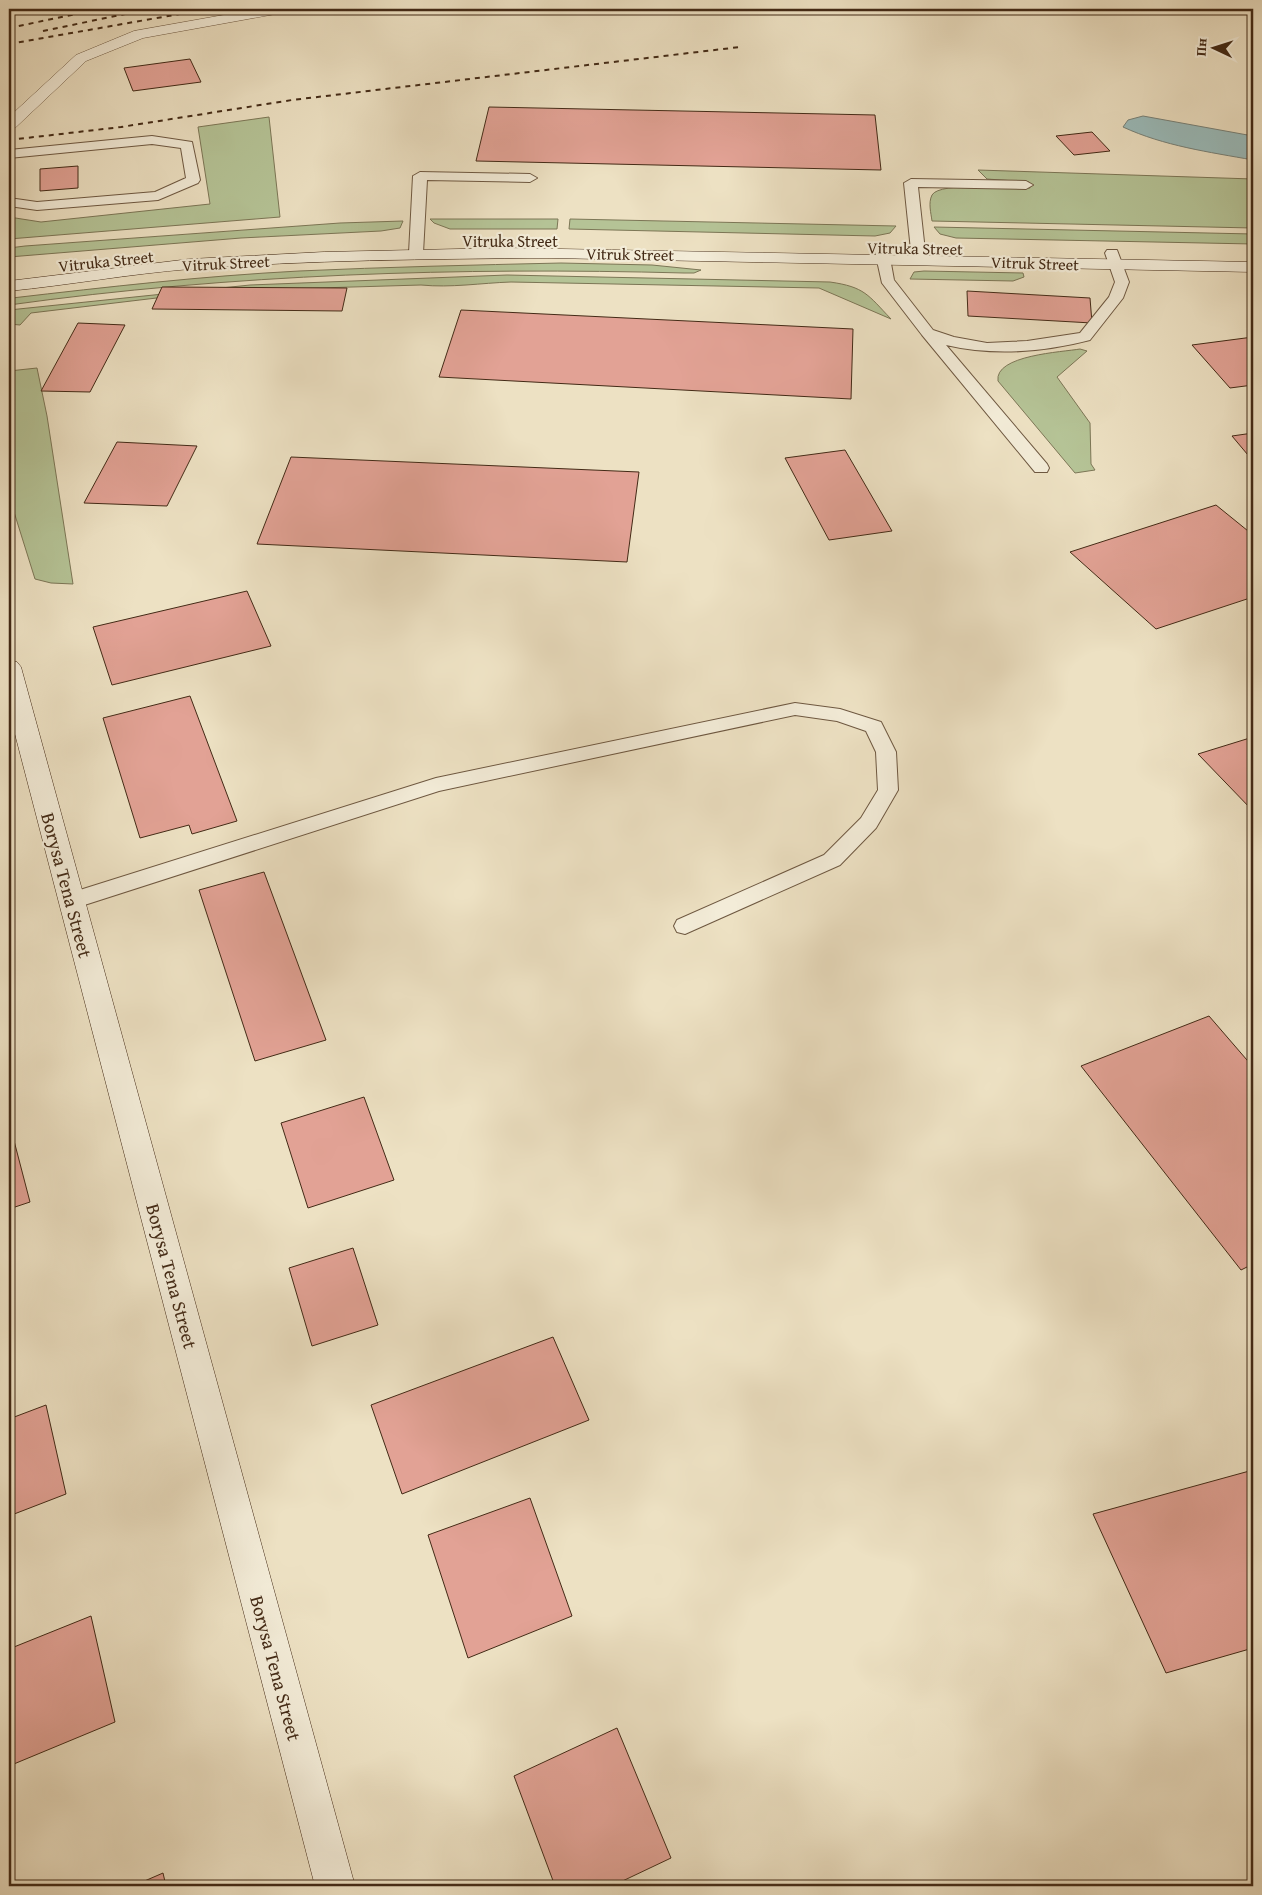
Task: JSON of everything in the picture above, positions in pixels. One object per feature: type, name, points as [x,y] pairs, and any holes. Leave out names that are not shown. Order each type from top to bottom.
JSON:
[{"type":"main road","points":[[9,125],[81,58],[140,34],[281,9]]},
{"type":"main road","name":"Vitruk Street","points":[[9,286],[189,264],[416,247],[550,252],[882,253],[1114,259],[1253,267]]},
{"type":"main road","name":"Vitruka Street","points":[[9,272],[190,252],[416,247]]},
{"type":"main road","points":[[1114,259],[1253,255]]},
{"type":"main road","name":"Borysa Tena Street","points":[[9,666],[335,1886]]},
{"type":"lane","points":[[9,154],[152,140],[187,145],[193,180],[158,196],[37,206],[9,202]]},
{"type":"lane","points":[[416,247],[420,176],[530,178]]},
{"type":"lane","points":[[918,254],[911,183],[1026,185]]},
{"type":"lane","points":[[882,253],[888,280],[927,332],[1041,468]]},
{"type":"lane","points":[[927,332],[946,341],[964,346],[992,347],[1085,337],[1116,298],[1122,282],[1114,259]]},
{"type":"lane","points":[[72,901],[436,785],[795,709],[840,715],[874,727],[886,752],[888,790],[869,823],[832,860],[685,926]]},
{"type":"green space","points":[[269,117],[280,217],[9,239],[9,217],[41,222],[210,204],[198,127]]},
{"type":"green space","points":[[978,170],[1253,179],[1253,228],[932,221],[930,201],[932,195],[938,191],[962,187],[1030,188],[1029,182],[987,179]]},
{"type":"green space","points":[[430,219],[558,219],[557,229],[450,229],[434,223]]},
{"type":"green space","points":[[570,219],[896,226],[890,233],[875,236],[569,229]]},
{"type":"green space","points":[[403,221],[400,228],[381,231],[241,238],[9,257],[9,248],[25,246],[340,223]]},
{"type":"green space","points":[[934,227],[1253,234],[1253,244],[956,238],[940,234]]},
{"type":"green space","points":[[561,263],[652,265],[701,270],[694,273],[515,271],[346,275],[177,286],[9,305],[9,298],[227,276],[299,271]]},
{"type":"green space","points":[[914,272],[1023,273],[1024,277],[1013,281],[910,279]]},
{"type":"green space","points":[[507,275],[830,282],[842,284],[865,293],[891,319],[819,288],[511,282],[455,286],[421,285],[215,291],[31,313],[20,325],[9,324],[9,310],[250,285]]},
{"type":"green space","points":[[1080,349],[1087,351],[1057,377],[1090,423],[1091,464],[1095,470],[1075,473],[998,381],[1000,372],[1007,365],[1018,360],[1031,356]]},
{"type":"green space","points":[[37,368],[47,416],[73,584],[51,583],[35,579],[9,496],[9,371]]},
{"type":"water","points":[[1143,116],[1253,136],[1253,160],[1171,144],[1123,127],[1128,120]]},
{"type":"building","points":[[190,59],[201,82],[133,91],[124,68]]},
{"type":"building","points":[[489,107],[875,115],[881,170],[476,161]]},
{"type":"building","points":[[1092,132],[1110,151],[1074,155],[1056,136]]},
{"type":"building","points":[[78,166],[78,188],[40,191],[40,169]]},
{"type":"building","points":[[162,287],[347,288],[342,311],[152,309]]},
{"type":"building","points":[[967,291],[1090,298],[1092,323],[968,316]]},
{"type":"building","points":[[461,310],[853,329],[851,399],[439,377]]},
{"type":"building","points":[[78,323],[125,325],[90,392],[41,391]]},
{"type":"building","points":[[1253,337],[1253,385],[1230,388],[1192,345]]},
{"type":"building","points":[[1253,433],[1253,461],[1232,436]]},
{"type":"building","points":[[117,442],[197,446],[167,506],[84,503]]},
{"type":"building","points":[[845,450],[892,531],[829,540],[785,458]]},
{"type":"building","points":[[291,457],[639,472],[627,562],[257,544]]},
{"type":"building","points":[[1216,505],[1253,535],[1253,597],[1156,629],[1070,552]]},
{"type":"building","points":[[247,591],[271,646],[112,685],[93,627]]},
{"type":"building","points":[[190,696],[237,821],[192,834],[189,825],[140,838],[103,718]]},
{"type":"building","points":[[1253,737],[1253,811],[1198,754]]},
{"type":"building","points":[[264,872],[326,1040],[255,1061],[199,890]]},
{"type":"building","points":[[1209,1016],[1253,1067],[1253,1264],[1241,1270],[1081,1066]]},
{"type":"building","points":[[364,1097],[394,1180],[308,1208],[281,1123]]},
{"type":"building","points":[[12,1133],[30,1202],[9,1209],[9,1134]]},
{"type":"building","points":[[353,1248],[378,1325],[312,1346],[289,1268]]},
{"type":"building","points":[[553,1337],[589,1420],[402,1494],[371,1405]]},
{"type":"building","points":[[46,1405],[66,1494],[9,1516],[9,1419]]},
{"type":"building","points":[[1253,1470],[1253,1648],[1166,1673],[1093,1514]]},
{"type":"building","points":[[530,1498],[572,1616],[468,1658],[428,1535]]},
{"type":"building","points":[[91,1616],[115,1722],[9,1766],[9,1649]]},
{"type":"building","points":[[617,1728],[671,1858],[612,1886],[555,1886],[514,1776]]},
{"type":"building","points":[[163,1873],[166,1886],[133,1886]]},
{"type":"railway","points":[[9,13],[27,9]]},
{"type":"railway","points":[[9,28],[100,9]]},
{"type":"railway","points":[[43,31],[149,9]]},
{"type":"railway","points":[[9,44],[208,9]]},
{"type":"railway","points":[[9,140],[121,127],[292,100],[740,47]]}]
